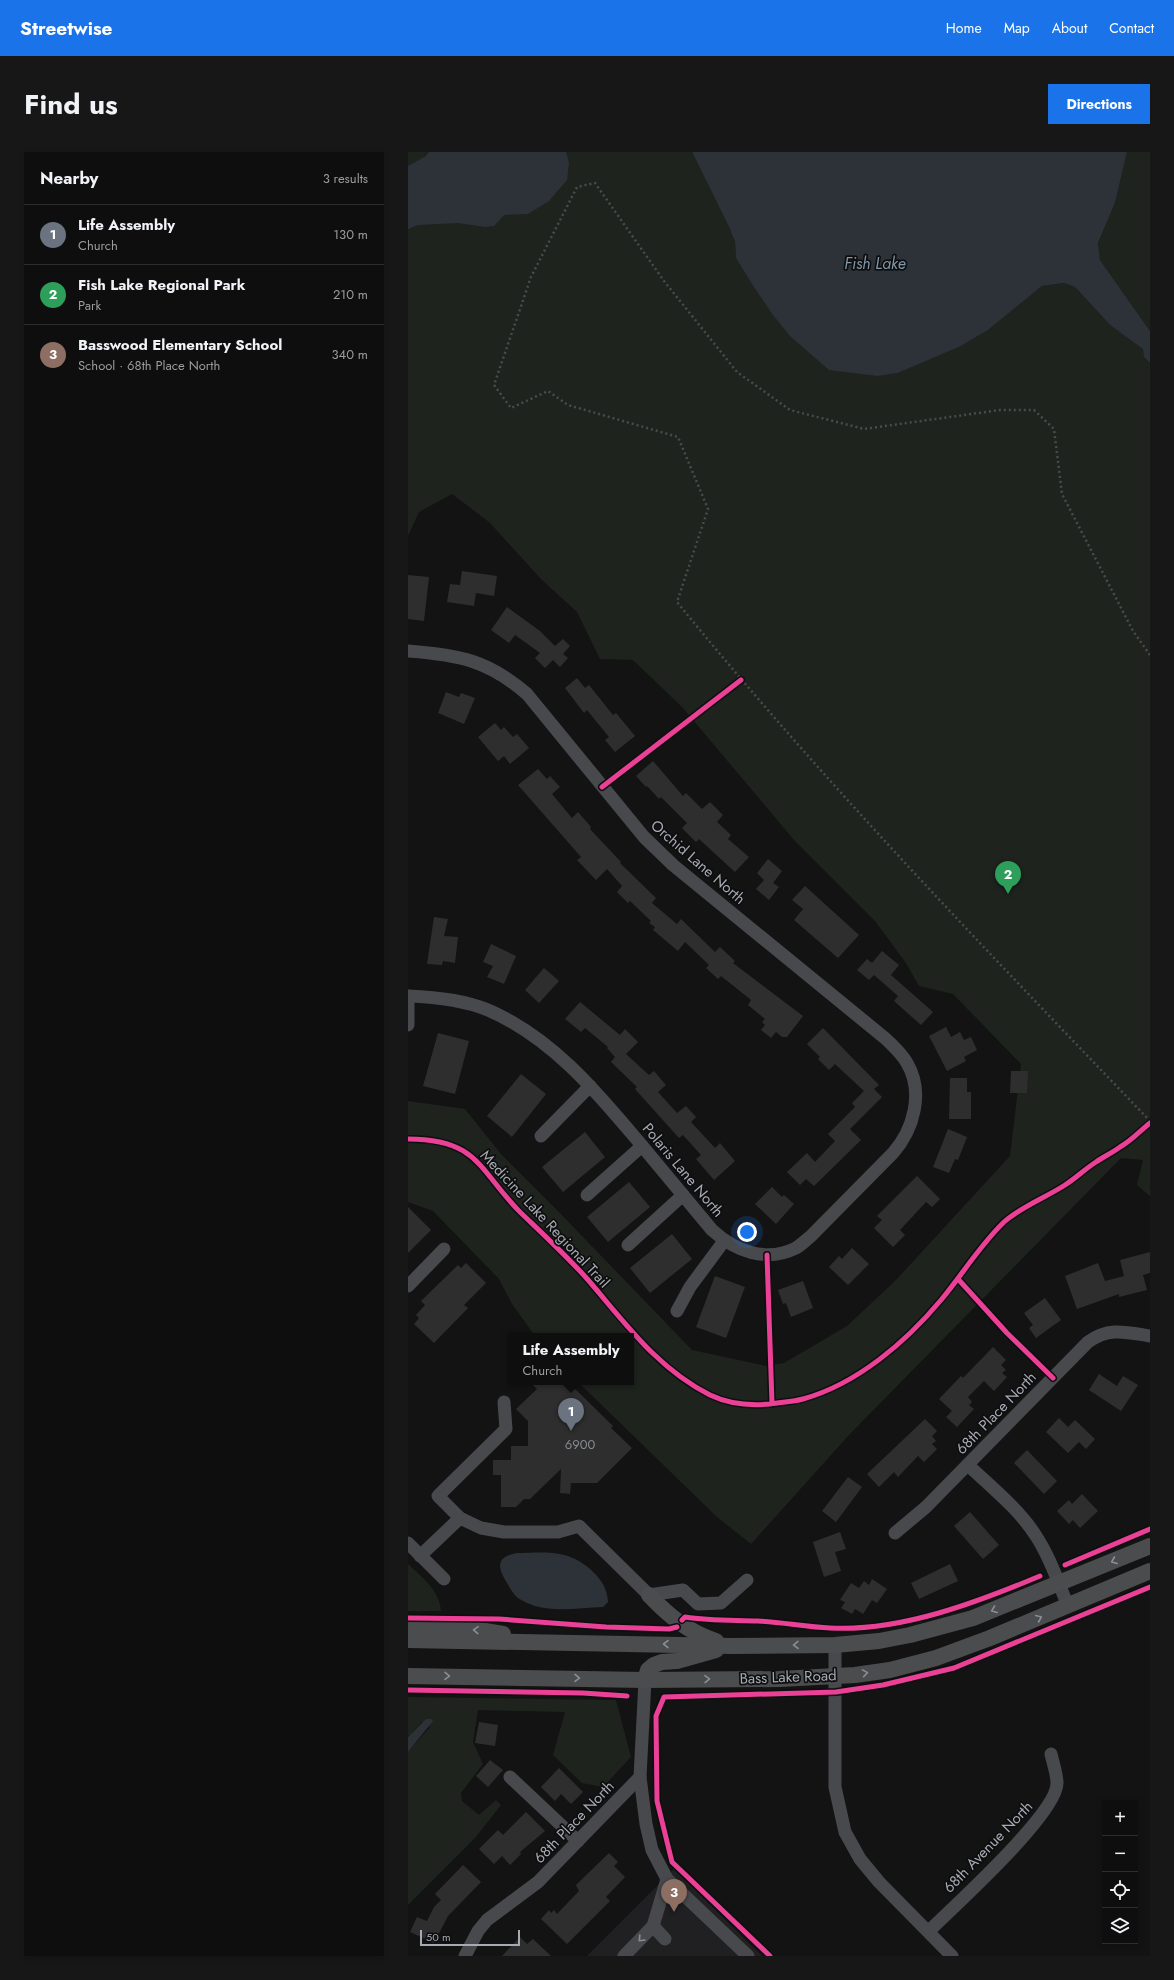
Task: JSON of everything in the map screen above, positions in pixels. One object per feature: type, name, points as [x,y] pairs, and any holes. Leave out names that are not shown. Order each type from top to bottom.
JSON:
[{"type":"main road","name":"Bass Lake Road","points":[[408,1640],[731,1646],[835,1645],[879,1641],[943,1628],[973,1618],[1150,1546]]},
{"type":"main road","name":"Bass Lake Road","points":[[408,1676],[645,1680],[780,1679],[835,1676],[890,1670],[936,1658],[990,1638],[1150,1571]]},
{"type":"main road","points":[[649,1595],[679,1624],[699,1635],[731,1646]]},
{"type":"main road","points":[[408,1629],[479,1630],[542,1642]]},
{"type":"main road","points":[[645,1680],[648,1670],[654,1665],[662,1662],[677,1661],[731,1646]]},
{"type":"street","name":"Orchid Lane North","points":[[408,651],[455,656],[476,662],[510,679],[527,694],[644,838],[679,870],[886,1039],[901,1054],[913,1076],[915,1094]]},
{"type":"street","name":"Polaris Lane North","points":[[408,996],[463,1002],[488,1010],[540,1041],[569,1065],[590,1086],[712,1230],[724,1241],[742,1251],[767,1254],[780,1253],[796,1248],[811,1236],[903,1142],[911,1126],[915,1094]]},
{"type":"street","points":[[408,996],[408,1025]]},
{"type":"street","points":[[541,1136],[590,1086]]},
{"type":"street","points":[[587,1195],[642,1146]]},
{"type":"street","points":[[628,1245],[683,1195]]},
{"type":"street","points":[[677,1311],[690,1287],[724,1241]]},
{"type":"street","points":[[408,1286],[444,1249]]},
{"type":"street","name":"68th Place North","points":[[895,1533],[914,1519],[1088,1342],[1098,1335],[1107,1332],[1120,1331],[1150,1336]]},
{"type":"street","points":[[504,1402],[506,1429],[438,1496],[460,1518],[481,1528],[504,1532],[558,1532],[579,1526],[649,1595],[683,1590],[698,1604],[721,1603],[747,1580]]},
{"type":"street","points":[[968,1465],[1020,1516],[1035,1534],[1043,1546],[1068,1606]]},
{"type":"street","points":[[420,1556],[460,1518]]},
{"type":"street","points":[[408,1543],[444,1579]]},
{"type":"street","points":[[835,1645],[835,1787],[845,1832],[860,1858],[878,1882],[952,1956]]},
{"type":"street","points":[[645,1680],[640,1777],[646,1824],[652,1850],[667,1879],[748,1956]]},
{"type":"street","name":"68th Avenue North","points":[[928,1931],[1024,1837],[1046,1811],[1058,1784],[1051,1754]]},
{"type":"street","points":[[510,1777],[578,1841]]},
{"type":"street","name":"68th Place North","points":[[465,1956],[478,1931],[487,1920],[538,1882],[640,1777]]},
{"type":"street","points":[[628,1955],[653,1926],[667,1879]]},
{"type":"street","points":[[653,1926],[666,1938]]},
{"type":"path","points":[[1145,1128],[1150,1122],[836,790],[741,680],[677,602],[708,509],[678,437],[568,405],[548,391],[511,408],[494,385],[531,277],[577,187],[595,184],[664,281],[737,372],[790,410],[864,429],[1000,410],[1034,410],[1054,429],[1062,494],[1133,631],[1150,655]]},
{"type":"path","points":[[735,684],[741,680]]},
{"type":"shaded area","points":[[408,152],[692,152],[729,227],[735,242],[736,258],[878,376],[898,373],[961,346],[988,330],[1042,286],[1064,283],[1075,287],[1110,325],[1144,349],[1144,357],[1150,363],[1150,1196],[1137,1185],[1143,1160],[1121,1158],[849,1435],[751,1544],[717,1517],[581,1385],[634,1385],[634,1333],[533,1333],[512,1304],[499,1279],[433,1211],[408,1202],[408,1101],[465,1109],[501,1154],[692,1350],[766,1366],[784,1363],[847,1326],[896,1280],[1010,1156],[1021,1064],[953,994],[919,986],[906,963],[875,921],[794,840],[683,708],[633,660],[600,659],[577,612],[541,579],[489,522],[452,494],[419,512],[408,536]]},
{"type":"shaded area","points":[[1127,152],[1150,152],[1150,331],[1100,260],[1098,243],[1115,203]]},
{"type":"shaded area","points":[[408,1564],[434,1591],[440,1604],[441,1611],[408,1611]]},
{"type":"shaded area","points":[[408,1697],[616,1700],[631,1757],[603,1787],[582,1783],[553,1755],[565,1712],[478,1710],[473,1742],[483,1764],[461,1793],[462,1801],[479,1815],[496,1800],[501,1805],[475,1838],[408,1905],[408,1752],[430,1727],[422,1722],[409,1736],[408,1735]]},
{"type":"shaded area","points":[[674,1869],[762,1956],[587,1956]]},
{"type":"water","points":[[429,152],[566,152],[569,163],[567,180],[549,201],[528,214],[504,215],[494,226],[485,227],[458,223],[418,225],[408,229],[408,166],[426,156]]},
{"type":"water","name":"Fish Lake","points":[[692,152],[1127,152],[1115,203],[1098,243],[1100,260],[1150,331],[1150,363],[1144,357],[1143,349],[1110,325],[1075,287],[1064,283],[1042,286],[988,330],[961,346],[898,373],[878,376],[829,370],[790,336],[773,315],[752,284],[736,258],[735,242],[729,227]]},
{"type":"water","points":[[517,1553],[558,1554],[579,1561],[594,1572],[604,1586],[608,1602],[603,1607],[551,1609],[535,1606],[522,1600],[512,1591],[500,1568],[500,1564],[505,1557]]},
{"type":"water","points":[[426,1719],[431,1719],[433,1721],[408,1752],[408,1737]]},
{"type":"building","points":[[462,571],[497,576],[494,596],[476,593],[474,606],[447,602],[450,584],[460,585]]},
{"type":"building","points":[[408,575],[429,577],[424,621],[408,619]]},
{"type":"building","points":[[507,607],[540,631],[555,646],[563,639],[570,646],[563,654],[568,658],[560,667],[553,660],[545,668],[535,658],[540,653],[515,635],[509,643],[491,630]]},
{"type":"building","points":[[577,678],[585,688],[589,685],[613,715],[616,713],[635,736],[615,752],[605,740],[609,737],[587,710],[584,713],[565,688]]},
{"type":"building","points":[[446,692],[459,697],[461,693],[475,698],[464,724],[438,713]]},
{"type":"building","points":[[495,723],[501,730],[504,727],[513,737],[517,734],[529,748],[510,764],[504,756],[498,761],[478,737]]},
{"type":"building","points":[[653,761],[683,796],[686,793],[702,809],[710,802],[723,815],[717,822],[731,835],[728,839],[749,857],[735,872],[699,839],[696,842],[682,828],[687,823],[661,797],[659,799],[636,776]]},
{"type":"building","points":[[538,769],[547,779],[550,776],[560,787],[552,794],[572,818],[578,812],[591,827],[590,829],[621,862],[620,863],[656,898],[652,903],[677,924],[681,919],[715,952],[720,947],[735,961],[733,963],[803,1016],[787,1037],[782,1037],[776,1032],[771,1038],[761,1030],[765,1025],[762,1022],[765,1019],[748,1005],[751,1000],[721,976],[718,979],[706,968],[709,965],[685,942],[678,951],[653,930],[655,927],[649,923],[651,921],[630,901],[628,903],[617,892],[622,886],[607,869],[596,880],[577,860],[581,857],[518,785]]},
{"type":"building","points":[[768,859],[782,871],[773,883],[779,887],[769,900],[756,889],[764,880],[757,873]]},
{"type":"building","points":[[805,886],[859,935],[838,958],[794,920],[803,909],[792,900]]},
{"type":"building","points":[[434,917],[448,919],[444,936],[458,937],[455,963],[443,961],[442,965],[427,964]]},
{"type":"building","points":[[491,944],[516,956],[504,984],[487,977],[493,966],[483,962]]},
{"type":"building","points":[[882,951],[899,965],[891,975],[933,1012],[921,1025],[894,1001],[898,996],[874,975],[869,980],[857,970],[867,959],[872,963]]},
{"type":"building","points":[[544,968],[559,981],[539,1003],[525,990]]},
{"type":"building","points":[[580,1002],[620,1035],[625,1029],[638,1042],[626,1054],[649,1075],[654,1071],[666,1085],[658,1092],[677,1113],[686,1106],[696,1117],[691,1122],[715,1148],[720,1143],[735,1161],[714,1180],[696,1159],[701,1155],[683,1135],[679,1138],[635,1089],[637,1087],[611,1062],[615,1057],[607,1048],[608,1047],[585,1028],[581,1032],[565,1019]]},
{"type":"building","points":[[946,1027],[951,1037],[960,1032],[964,1040],[971,1037],[977,1050],[964,1057],[966,1061],[947,1071],[929,1036]]},
{"type":"building","points":[[823,1028],[879,1085],[874,1089],[882,1097],[850,1129],[861,1140],[814,1186],[806,1179],[800,1185],[787,1172],[807,1153],[815,1162],[835,1141],[828,1134],[855,1107],[852,1103],[864,1091],[835,1064],[829,1070],[818,1059],[820,1057],[807,1044]]},
{"type":"building","points":[[438,1033],[469,1041],[455,1094],[423,1086]]},
{"type":"building","points":[[1011,1071],[1028,1071],[1027,1093],[1010,1093]]},
{"type":"building","points":[[521,1074],[546,1094],[512,1137],[487,1116]]},
{"type":"building","points":[[950,1078],[967,1078],[967,1092],[971,1092],[971,1119],[949,1119]]},
{"type":"building","points":[[948,1129],[967,1137],[958,1160],[955,1159],[949,1173],[933,1167]]},
{"type":"building","points":[[585,1132],[605,1157],[563,1192],[542,1167]]},
{"type":"building","points":[[917,1176],[940,1199],[932,1207],[926,1202],[900,1230],[905,1235],[893,1247],[874,1228],[882,1220],[877,1216]]},
{"type":"building","points":[[629,1182],[650,1207],[608,1242],[587,1217]]},
{"type":"building","points":[[772,1187],[782,1197],[784,1195],[794,1204],[776,1224],[755,1204]]},
{"type":"building","points":[[408,1207],[431,1230],[408,1253]]},
{"type":"building","points":[[672,1234],[692,1259],[650,1293],[630,1268]]},
{"type":"building","points":[[852,1248],[869,1264],[848,1285],[829,1267],[839,1256],[842,1259]]},
{"type":"building","points":[[1150,1252],[1150,1273],[1143,1275],[1147,1290],[1119,1297],[1119,1294],[1077,1309],[1065,1276],[1098,1263],[1105,1281],[1124,1276],[1120,1260]]},
{"type":"building","points":[[466,1263],[486,1283],[464,1305],[468,1308],[434,1343],[414,1324],[419,1318],[416,1315],[425,1305],[421,1301],[458,1265],[461,1268]]},
{"type":"building","points":[[715,1276],[745,1287],[726,1338],[696,1327]]},
{"type":"building","points":[[803,1281],[813,1308],[791,1317],[786,1303],[783,1304],[778,1290]]},
{"type":"building","points":[[1045,1298],[1061,1320],[1036,1338],[1029,1328],[1033,1325],[1024,1313]]},
{"type":"building","points":[[993,1347],[1006,1360],[1001,1365],[1006,1370],[1002,1373],[1007,1377],[994,1391],[984,1381],[968,1397],[972,1402],[969,1405],[974,1409],[957,1427],[946,1417],[952,1411],[939,1399],[961,1376],[963,1378]]},
{"type":"building","points":[[1099,1374],[1117,1386],[1123,1376],[1138,1385],[1121,1411],[1089,1390]]},
{"type":"building","points":[[533,1385],[571,1385],[613,1426],[611,1428],[632,1448],[597,1483],[571,1483],[570,1494],[560,1493],[561,1469],[530,1499],[524,1499],[516,1507],[501,1507],[501,1475],[493,1475],[493,1460],[511,1460],[511,1446],[528,1446],[528,1421],[516,1409],[537,1389]]},
{"type":"building","points":[[1059,1418],[1068,1427],[1075,1420],[1095,1439],[1086,1449],[1079,1442],[1068,1453],[1046,1432]]},
{"type":"building","points":[[925,1419],[937,1431],[932,1436],[936,1441],[932,1444],[937,1449],[924,1462],[918,1456],[898,1477],[894,1472],[879,1487],[867,1474]]},
{"type":"building","points":[[1027,1450],[1057,1481],[1044,1494],[1014,1463]]},
{"type":"building","points":[[848,1477],[862,1487],[836,1522],[822,1511]]},
{"type":"building","points":[[1082,1494],[1098,1511],[1080,1528],[1073,1520],[1069,1524],[1057,1511],[1069,1500],[1072,1504]]},
{"type":"building","points":[[970,1512],[999,1545],[983,1559],[954,1526]]},
{"type":"building","points":[[840,1532],[846,1549],[835,1552],[841,1571],[824,1577],[813,1542]]},
{"type":"building","points":[[950,1564],[958,1581],[919,1599],[911,1583]]},
{"type":"building","points":[[872,1579],[887,1589],[877,1603],[872,1600],[863,1614],[855,1609],[852,1614],[841,1608],[845,1602],[840,1600],[851,1583],[859,1588],[864,1581],[869,1585]]},
{"type":"building","points":[[479,1722],[498,1725],[495,1746],[475,1743]]},
{"type":"building","points":[[490,1760],[503,1770],[488,1787],[476,1776]]},
{"type":"building","points":[[559,1768],[583,1792],[571,1804],[561,1794],[555,1801],[541,1787]]},
{"type":"building","points":[[526,1812],[545,1831],[520,1852],[521,1854],[510,1865],[502,1856],[494,1864],[479,1849],[498,1830],[503,1835]]},
{"type":"building","points":[[609,1853],[618,1862],[614,1866],[625,1877],[606,1897],[610,1901],[567,1944],[541,1919],[549,1910],[551,1913],[554,1910],[557,1914],[579,1891],[576,1885]]},
{"type":"building","points":[[463,1865],[481,1882],[448,1916],[434,1943],[410,1932],[417,1917],[427,1921],[434,1907],[441,1900],[435,1894]]},
{"type":"building","points":[[520,1937],[527,1944],[533,1939],[551,1956],[502,1956]]},
{"type":"cycle path","points":[[602,787],[741,680]]},
{"type":"cycle path","name":"Medicine Lake Regional Trail","points":[[634,1333],[674,1372],[691,1384],[717,1398],[739,1404],[762,1405],[799,1400],[823,1392],[861,1372],[896,1346],[927,1316],[987,1240],[1011,1216],[1069,1182],[1102,1158],[1128,1142],[1150,1123]]},
{"type":"cycle path","name":"Medicine Lake Regional Trail","points":[[408,1139],[432,1140],[450,1145],[464,1151],[475,1160],[521,1213],[581,1272],[634,1333]]},
{"type":"cycle path","points":[[767,1255],[772,1403]]},
{"type":"cycle path","points":[[958,1279],[1007,1333],[1053,1378]]},
{"type":"cycle path","points":[[1065,1565],[1150,1529]]},
{"type":"cycle path","points":[[682,1620],[685,1617],[712,1620],[767,1622],[830,1628],[857,1628],[884,1625],[911,1620],[965,1605],[1040,1576]]},
{"type":"cycle path","points":[[770,1956],[672,1862],[657,1801],[656,1716],[664,1697],[836,1692],[883,1685],[954,1668],[1150,1587]]},
{"type":"cycle path","points":[[408,1618],[499,1619],[606,1627],[669,1629],[677,1627]]},
{"type":"cycle path","points":[[408,1690],[583,1693],[627,1696]]},
{"type":"place","name":"Fish Lake Regional Park","points":[[1008,894]]},
{"type":"place","name":"Life Assembly","points":[[571,1431]]},
{"type":"place","name":"Basswood Elementary School","points":[[674,1912]]}]
